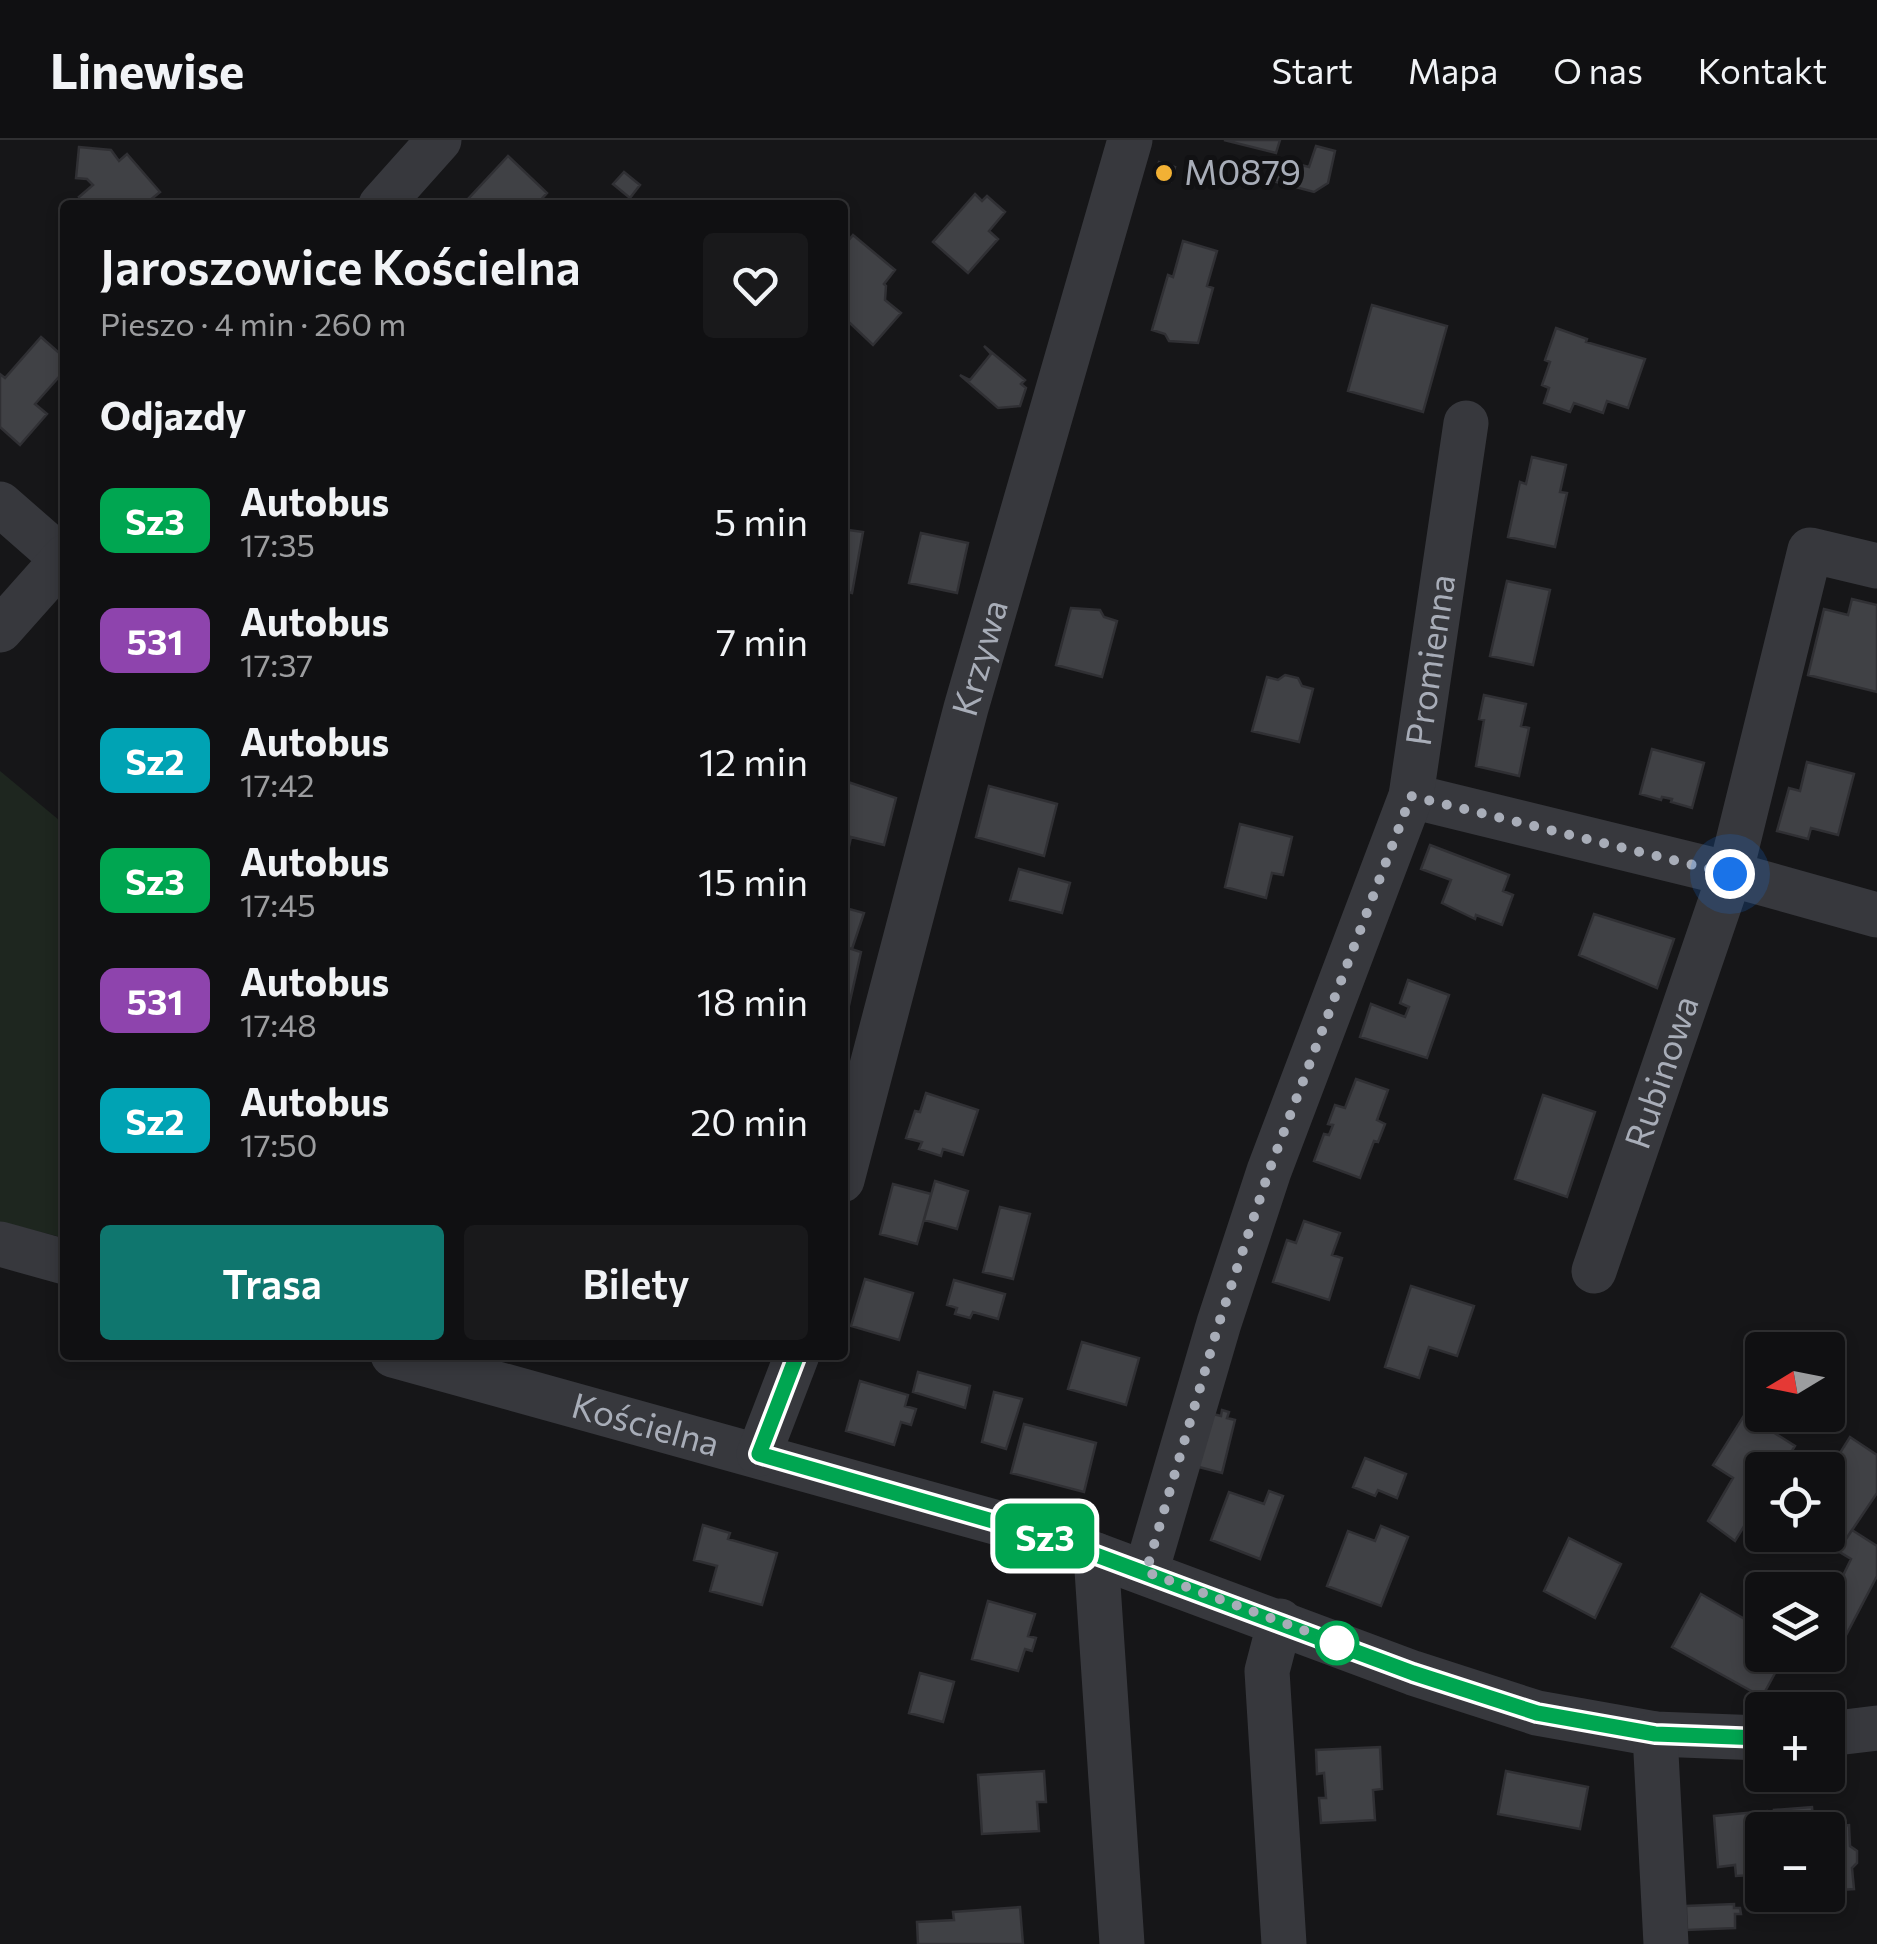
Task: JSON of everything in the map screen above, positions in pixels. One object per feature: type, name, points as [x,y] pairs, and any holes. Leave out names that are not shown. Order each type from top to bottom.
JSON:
[{"type":"street","points":[[385,200],[439,140]]},
{"type":"street","name":"Krzywa","points":[[848,1157],[966,708],[1130,140]]},
{"type":"street","name":"Promienna","points":[[1146,1572],[1219,1323],[1269,1171],[1411,796],[1466,423]]},
{"type":"street","points":[[0,504],[60,555]]},
{"type":"street","name":"Rubinowa","points":[[1594,1271],[1730,874],[1810,550],[1877,566]]},
{"type":"street","points":[[0,630],[60,562]]},
{"type":"street","points":[[1411,796],[1730,874],[1877,915]]},
{"type":"street","points":[[0,1244],[60,1261]]},
{"type":"street","name":"Kościelna","points":[[411,1360],[1045,1536],[1413,1673],[1537,1713],[1655,1734],[1745,1737]]},
{"type":"street","points":[[759,1454],[794,1360]]},
{"type":"street","points":[[1096,1555],[1122,1944]]},
{"type":"street","points":[[1280,1621],[1268,1671],[1284,1944]]},
{"type":"street","points":[[1845,1732],[1877,1728]]},
{"type":"street","points":[[1655,1734],[1666,1944]]},
{"type":"shaded area","points":[[0,771],[60,821],[60,1237],[0,1222]]},
{"type":"building","points":[[1224,140],[1280,140],[1276,153]]},
{"type":"building","points":[[1316,146],[1335,151],[1328,183],[1314,192],[1273,181],[1278,159],[1309,167]]},
{"type":"building","points":[[79,147],[111,150],[119,161],[127,154],[160,192],[150,200],[82,200],[79,197],[93,185],[87,179],[76,178]]},
{"type":"building","points":[[508,156],[547,193],[541,200],[469,198]]},
{"type":"building","name":"M0879","points":[[1159,162],[1175,167],[1171,181],[1154,176]]},
{"type":"building","points":[[624,172],[640,185],[630,198],[613,184]]},
{"type":"building","points":[[975,194],[982,201],[987,196],[1005,212],[989,231],[998,239],[968,273],[933,242]]},
{"type":"building","points":[[853,235],[895,270],[884,284],[885,300],[901,313],[873,345],[848,323],[848,241]]},
{"type":"building","points":[[1183,241],[1217,251],[1207,286],[1213,288],[1198,343],[1169,341],[1165,334],[1152,330]]},
{"type":"building","points":[[1372,305],[1447,326],[1423,412],[1348,391]]},
{"type":"building","points":[[1556,328],[1587,339],[1586,342],[1645,359],[1628,408],[1607,401],[1603,413],[1574,403],[1570,412],[1544,403],[1549,388],[1542,385],[1550,362],[1545,360]]},
{"type":"building","points":[[41,337],[60,354],[60,376],[35,404],[47,414],[20,445],[0,427],[0,374],[5,378]]},
{"type":"building","points":[[984,346],[1025,380],[1021,384],[1026,388],[1020,406],[998,408],[960,375],[970,380],[991,354]]},
{"type":"building","points":[[1532,457],[1566,465],[1560,492],[1567,493],[1555,547],[1508,537],[1520,482],[1526,484]]},
{"type":"building","points":[[848,530],[863,532],[852,593],[848,592]]},
{"type":"building","points":[[921,533],[968,543],[957,593],[909,583]]},
{"type":"building","points":[[1507,581],[1550,590],[1533,665],[1490,656]]},
{"type":"building","points":[[1852,599],[1877,605],[1877,692],[1808,675],[1824,609],[1848,615]]},
{"type":"building","points":[[1071,608],[1100,610],[1104,617],[1117,621],[1102,677],[1056,665]]},
{"type":"building","points":[[1285,675],[1298,678],[1302,686],[1313,689],[1299,742],[1252,731],[1267,677],[1278,680]]},
{"type":"building","points":[[1484,695],[1526,704],[1521,726],[1529,728],[1519,776],[1476,766]]},
{"type":"building","points":[[1652,749],[1704,763],[1692,808],[1671,802],[1672,799],[1640,794]]},
{"type":"building","points":[[1807,762],[1854,774],[1838,835],[1811,828],[1808,839],[1777,831],[1789,788],[1800,791]]},
{"type":"building","points":[[848,782],[896,798],[884,845],[851,837],[849,846]]},
{"type":"building","points":[[989,786],[1057,804],[1044,856],[976,837]]},
{"type":"building","points":[[1240,824],[1292,837],[1283,875],[1272,873],[1266,898],[1225,887]]},
{"type":"building","points":[[1430,845],[1509,875],[1503,891],[1513,895],[1502,925],[1476,915],[1475,919],[1442,903],[1451,880],[1421,869]]},
{"type":"building","points":[[1019,869],[1070,883],[1062,913],[1010,900]]},
{"type":"building","points":[[848,909],[864,913],[852,949],[848,948]]},
{"type":"building","points":[[1594,914],[1674,939],[1657,988],[1579,955]]},
{"type":"building","points":[[848,948],[861,952],[848,1010]]},
{"type":"building","points":[[1408,980],[1449,995],[1427,1058],[1360,1037],[1371,1004],[1405,1017],[1409,1007],[1400,1003]]},
{"type":"building","points":[[1356,1079],[1388,1090],[1377,1120],[1385,1124],[1360,1178],[1314,1161],[1324,1134],[1329,1135],[1333,1125],[1328,1124],[1335,1105],[1345,1108]]},
{"type":"building","points":[[926,1093],[978,1110],[963,1155],[943,1149],[941,1156],[919,1149],[922,1142],[906,1138]]},
{"type":"building","points":[[1543,1095],[1595,1112],[1567,1197],[1515,1179]]},
{"type":"building","points":[[935,1181],[968,1191],[957,1229],[924,1220]]},
{"type":"building","points":[[893,1184],[931,1194],[917,1244],[880,1234]]},
{"type":"building","points":[[1000,1207],[1030,1214],[1013,1279],[983,1272]]},
{"type":"building","points":[[1304,1221],[1340,1233],[1332,1255],[1342,1258],[1329,1300],[1273,1282],[1287,1240],[1296,1243]]},
{"type":"building","points":[[865,1279],[913,1293],[899,1340],[851,1326]]},
{"type":"building","points":[[954,1280],[1005,1294],[998,1319],[973,1312],[970,1318],[955,1314],[957,1308],[947,1305]]},
{"type":"building","points":[[1411,1286],[1474,1306],[1457,1356],[1429,1347],[1419,1378],[1385,1367]]},
{"type":"building","points":[[1082,1342],[1139,1358],[1126,1405],[1068,1389]]},
{"type":"building","points":[[918,1372],[970,1386],[965,1408],[913,1392]]},
{"type":"building","points":[[860,1381],[908,1395],[905,1406],[916,1409],[911,1425],[901,1422],[894,1445],[846,1431]]},
{"type":"building","points":[[994,1392],[1022,1399],[1006,1449],[982,1442]]},
{"type":"building","points":[[1222,1410],[1229,1412],[1227,1418],[1235,1420],[1222,1473],[1195,1466],[1209,1413],[1221,1416]]},
{"type":"building","points":[[1745,1414],[1745,1432],[1773,1432],[1795,1446],[1791,1452],[1745,1452],[1745,1525],[1735,1541],[1708,1521],[1733,1478],[1713,1465]]},
{"type":"building","points":[[1024,1424],[1096,1443],[1084,1492],[1011,1473]]},
{"type":"building","points":[[1850,1437],[1877,1455],[1877,1493],[1845,1541],[1845,1452],[1841,1452]]},
{"type":"building","points":[[1365,1458],[1406,1474],[1397,1498],[1378,1490],[1375,1496],[1353,1487]]},
{"type":"building","points":[[1269,1491],[1283,1496],[1260,1559],[1211,1540],[1229,1492],[1264,1504]]},
{"type":"building","points":[[703,1525],[730,1533],[728,1539],[777,1553],[762,1605],[710,1591],[717,1566],[694,1560]]},
{"type":"building","points":[[1381,1526],[1408,1537],[1381,1606],[1327,1586],[1348,1531],[1375,1541]]},
{"type":"building","points":[[1852,1530],[1877,1546],[1877,1576],[1845,1637],[1845,1572],[1851,1559],[1840,1552],[1845,1552],[1845,1540]]},
{"type":"building","points":[[1569,1538],[1621,1564],[1595,1618],[1544,1591]]},
{"type":"building","points":[[1701,1594],[1745,1619],[1745,1672],[1776,1672],[1765,1692],[1753,1692],[1672,1647]]},
{"type":"building","points":[[988,1601],[1035,1614],[1028,1636],[1036,1638],[1032,1651],[1025,1649],[1018,1671],[972,1659]]},
{"type":"building","points":[[920,1673],[954,1682],[943,1722],[909,1713]]},
{"type":"building","points":[[1380,1747],[1382,1789],[1373,1790],[1375,1820],[1321,1823],[1319,1798],[1326,1798],[1324,1773],[1317,1774],[1316,1750]]},
{"type":"building","points":[[1044,1771],[1046,1802],[1037,1802],[1039,1831],[982,1834],[978,1775]]},
{"type":"building","points":[[1506,1771],[1588,1787],[1580,1829],[1498,1814]]},
{"type":"building","points":[[1812,1807],[1812,1812],[1774,1812]]},
{"type":"building","points":[[1745,1813],[1745,1875],[1736,1876],[1735,1865],[1718,1867],[1714,1816]]},
{"type":"building","points":[[1845,1825],[1849,1825],[1850,1846],[1857,1851],[1857,1863],[1852,1868],[1854,1889],[1845,1890]]},
{"type":"building","points":[[1734,1904],[1741,1914],[1735,1914],[1735,1928],[1687,1930],[1686,1906]]},
{"type":"building","points":[[1020,1907],[1023,1944],[918,1944],[917,1922],[954,1920],[953,1912]]},
{"type":"bus line","name":"Sz3","points":[[795,1360],[759,1454],[1045,1536],[1413,1673],[1537,1713],[1655,1734],[1745,1737]]},
{"type":"place","name":"M0879","points":[[1164,173]]},
{"type":"route","points":[[1337,1643],[1346,1646],[1146,1572],[1219,1323],[1269,1171],[1411,796],[1730,874]]}]
